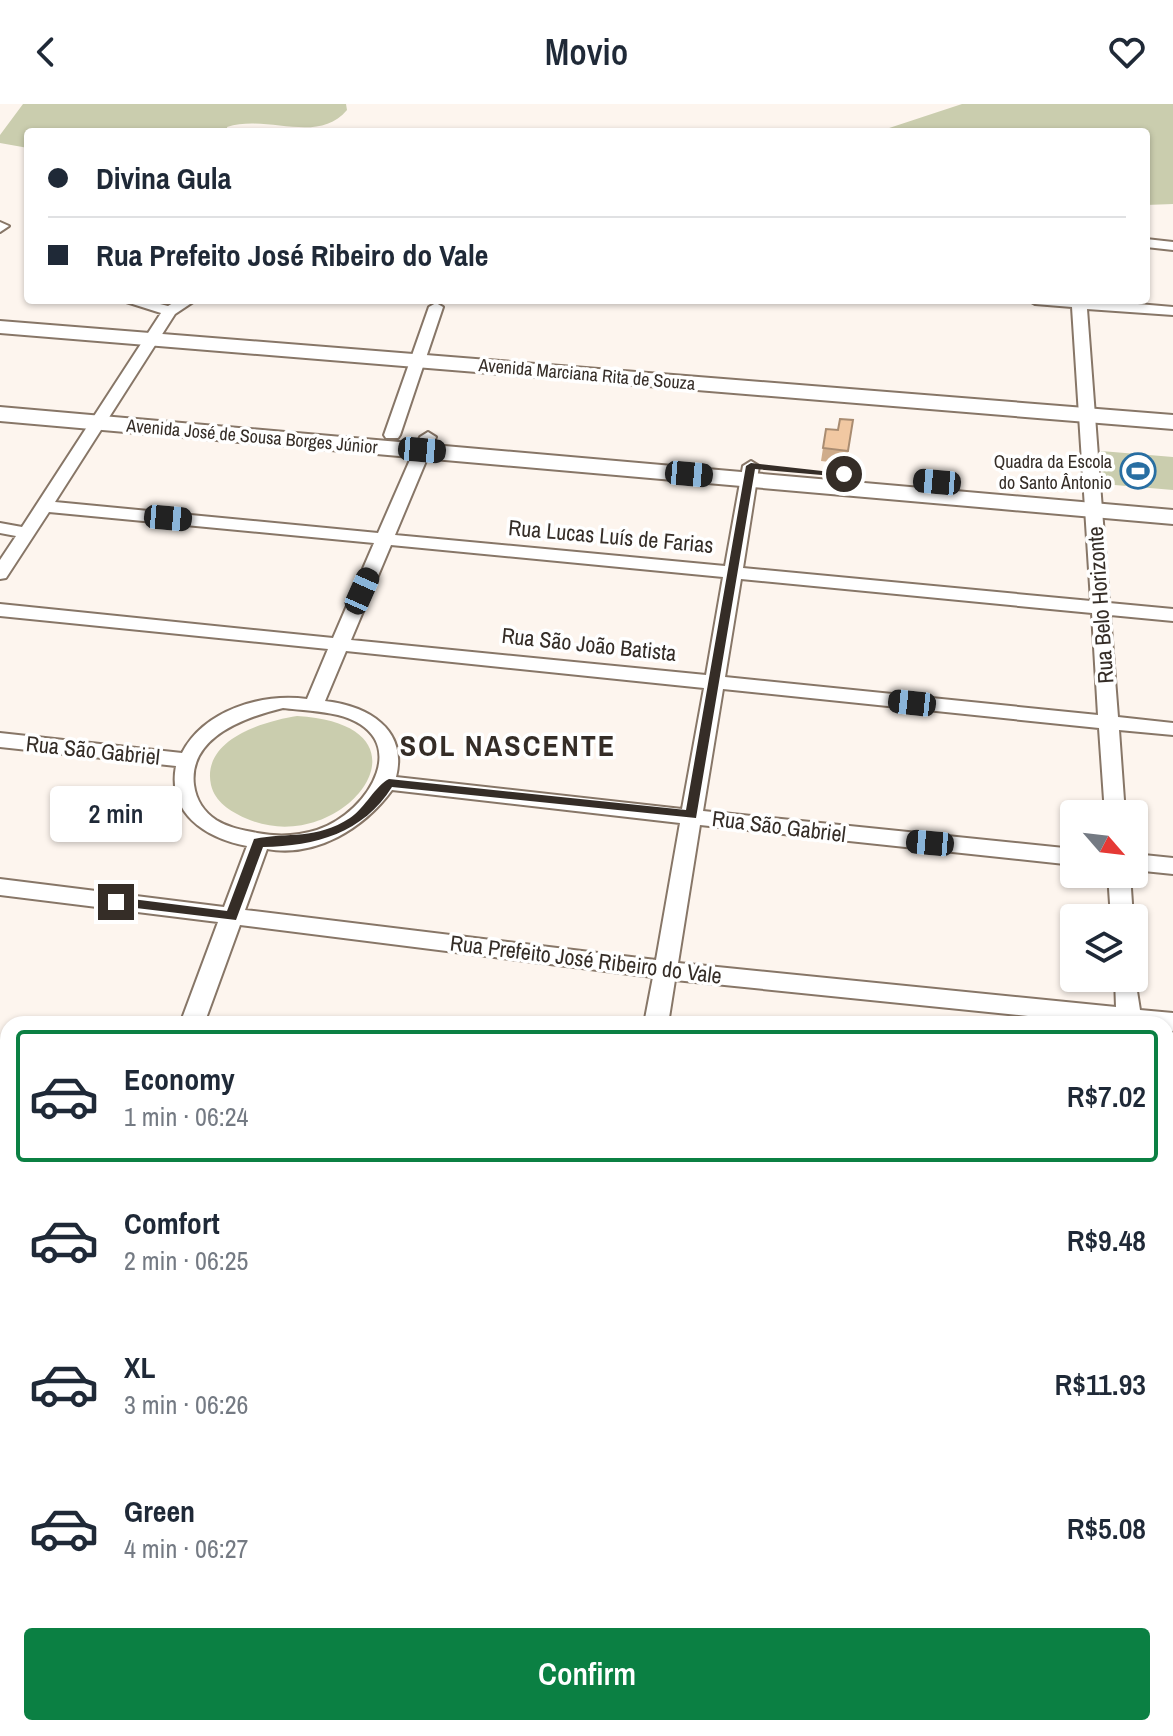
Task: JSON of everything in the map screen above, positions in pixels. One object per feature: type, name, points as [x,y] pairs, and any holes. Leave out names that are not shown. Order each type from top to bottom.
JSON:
[{"type":"street","points":[[1150,243],[1173,246]]},
{"type":"street","points":[[143,304],[170,311]]},
{"type":"street","points":[[0,574],[170,311],[182,304]]},
{"type":"street","name":"Rua Belo Horizonte","points":[[1079,304],[1114,800]]},
{"type":"street","points":[[1100,304],[1173,311]]},
{"type":"street","points":[[392,435],[422,356],[436,307]]},
{"type":"street","name":"Avenida Marciana Rita de Souza","points":[[0,318],[155,335]]},
{"type":"street","name":"Avenida Marciana Rita de Souza","points":[[0,327],[155,335],[1086,409],[1173,422]]},
{"type":"street","name":"Avenida José de Sousa Borges Júnior","points":[[0,400],[103,416],[1093,502],[1173,502]]},
{"type":"street","name":"Avenida Marciana Rita de Souza","points":[[1086,409],[1173,409]]},
{"type":"street","name":"Avenida José de Sousa Borges Júnior","points":[[0,414],[103,416],[392,435],[425,444]]},
{"type":"street","points":[[315,702],[425,444]]},
{"type":"street","points":[[657,1016],[750,472]]},
{"type":"street","name":"Avenida José de Sousa Borges Júnior","points":[[1093,502],[1173,517]]},
{"type":"street","name":"Rua Lucas Luís de Farias","points":[[44,506],[1173,615]]},
{"type":"street","points":[[0,528],[27,533]]},
{"type":"street","name":"Rua São João Batista","points":[[0,610],[1173,729]]},
{"type":"street","points":[[283,702],[315,702],[344,708],[369,721],[386,739],[393,760],[389,783],[376,803],[354,821],[325,835],[292,842],[259,842],[228,835],[203,822],[187,803],[181,782],[186,760],[200,739],[223,722],[251,709],[283,702]]},
{"type":"street","name":"Rua São Gabriel","points":[[0,740],[186,760]]},
{"type":"street","name":"Rua São Gabriel","points":[[389,783],[901,841],[1060,856]]},
{"type":"street","points":[[195,1016],[259,842]]},
{"type":"street","points":[[1148,863],[1173,866]]},
{"type":"street","name":"Rua Prefeito José Ribeiro do Vale","points":[[0,887],[665,970],[1092,1016]]},
{"type":"street","points":[[1127,992],[1129,1016]]},
{"type":"green space","points":[[23,104],[346,104],[347,110],[322,126],[243,124],[227,128],[24,128],[24,147],[0,143],[0,135]]},
{"type":"green space","points":[[962,104],[1173,104],[1173,204],[1150,205],[1150,128],[889,128]]},
{"type":"green space","name":"Quadra da Escola do Santo Ântonio","points":[[1101,451],[1173,457],[1173,490],[1103,484]]},
{"type":"green space","points":[[297,716],[342,725],[366,742],[372,764],[364,787],[343,807],[315,822],[281,827],[245,818],[224,805],[211,785],[211,769],[225,744],[253,728]]},
{"type":"building","points":[[840,419],[853,420],[848,451],[823,448],[826,429],[838,430]]},
{"type":"place","name":"Quadra da Escola do Santo Ântonio","points":[[1138,471]]},
{"type":"district","name":"SOL NASCENTE","points":[[508,745]]},
{"type":"route","points":[[116,902],[232,916],[259,842],[292,842],[325,835],[354,821],[376,803],[389,783],[692,815],[751,466],[844,474]]}]
